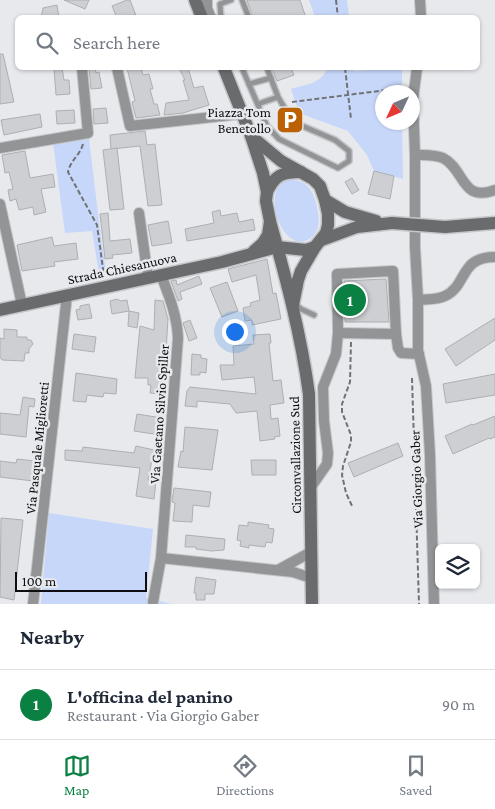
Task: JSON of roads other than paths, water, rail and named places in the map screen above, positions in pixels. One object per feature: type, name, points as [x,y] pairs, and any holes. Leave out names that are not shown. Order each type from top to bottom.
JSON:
[{"type":"main road","points":[[194,0],[201,15]]},
{"type":"main road","name":"Circonvallazione Sud","points":[[225,70],[251,136],[263,173],[270,221]]},
{"type":"main road","name":"Circonvallazione Sud","points":[[251,136],[281,161],[314,178],[320,186],[325,200],[328,225],[298,280],[293,304]]},
{"type":"main road","points":[[267,192],[272,182],[278,176],[288,172],[301,172]]},
{"type":"main road","points":[[325,200],[355,216],[392,224]]},
{"type":"main road","points":[[270,221],[278,247]]},
{"type":"main road","points":[[251,253],[266,238],[270,221]]},
{"type":"main road","points":[[251,253],[278,247],[306,250],[357,227],[392,224],[445,227],[494,223]]},
{"type":"main road","name":"Circonvallazione Sud","points":[[278,247],[293,304],[309,394],[312,604]]},
{"type":"main road","name":"Strada Chiesanuova","points":[[0,310],[236,258],[251,253]]},
{"type":"street","points":[[208,0],[207,8],[210,15]]},
{"type":"street","points":[[420,0],[421,15]]},
{"type":"street","points":[[0,148],[88,133],[82,70]]},
{"type":"street","points":[[117,70],[130,126],[241,114]]},
{"type":"street","name":"Via Giorgio Gaber","points":[[417,70],[413,99],[416,155],[415,247],[419,354],[426,386],[430,455],[434,604]]},
{"type":"street","points":[[416,155],[431,155],[444,158],[468,188],[478,194],[495,190]]},
{"type":"street","points":[[0,204],[22,305]]},
{"type":"street","name":"Via Gaetano Silvio Spiller","points":[[139,213],[154,276],[173,306],[178,338],[161,558],[153,602]]},
{"type":"street","points":[[418,300],[435,299],[445,296],[454,290],[476,260],[495,257]]},
{"type":"street","points":[[311,487],[327,464],[328,453],[324,421],[323,387],[335,360],[337,338],[336,274],[393,271],[398,348],[401,353],[419,354]]},
{"type":"street","name":"Via Pasquale Miglioretti","points":[[34,604],[67,295]]},
{"type":"street","points":[[337,338],[351,333],[396,334]]},
{"type":"street","points":[[277,570],[311,552]]},
{"type":"street","points":[[161,558],[293,572],[311,578]]},
{"type":"lane","points":[[222,15],[220,4],[232,0]]},
{"type":"lane","points":[[242,0],[247,15]]},
{"type":"lane","points":[[243,70],[267,126],[279,139],[338,168],[349,161],[349,151],[335,140],[293,122],[278,97],[268,70]]},
{"type":"lane","points":[[249,84],[271,78]]},
{"type":"lane","points":[[258,104],[278,97]]},
{"type":"lane","points":[[293,304],[314,316]]},
{"type":"place","name":"Piazza Tom Benetollo","points":[[290,120]]},
{"type":"place","name":"L'officina del panino","points":[[350,300]]}]
